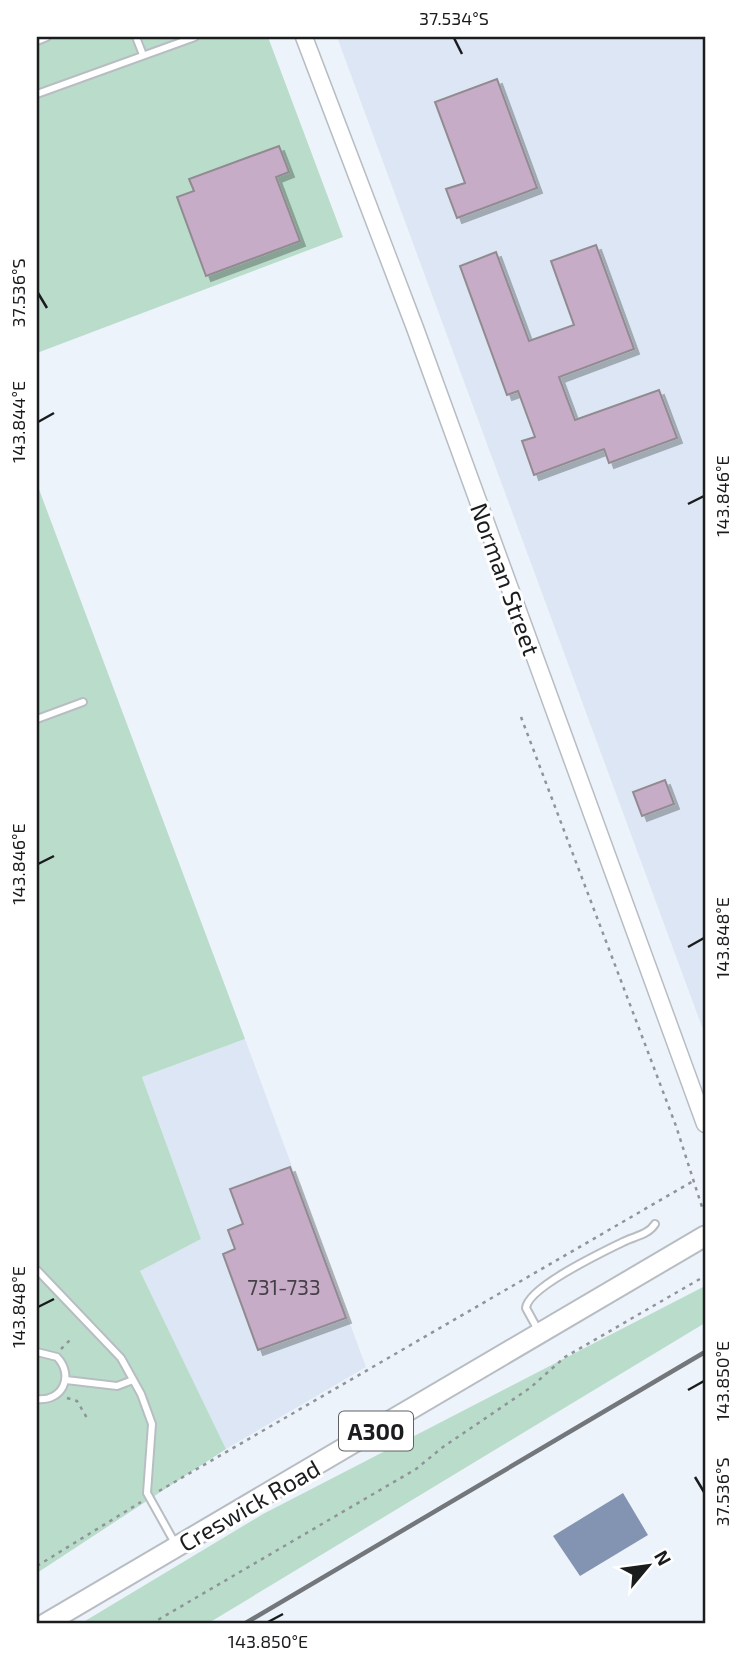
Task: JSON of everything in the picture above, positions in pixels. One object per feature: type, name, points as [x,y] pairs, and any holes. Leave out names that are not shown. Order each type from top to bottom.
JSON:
[{"type":"highway","name":"Creswick Road","points":[[45,1624],[541,1335],[705,1236]]},
{"type":"main road","name":"Norman Street","points":[[304,37],[415,328],[705,1124]]},
{"type":"lane","points":[[37,41],[47,37]]},
{"type":"lane","points":[[136,37],[143,55]]},
{"type":"lane","points":[[37,94],[195,37]]},
{"type":"lane","points":[[37,719],[83,702]]},
{"type":"lane","points":[[541,1335],[526,1308],[531,1295],[616,1245],[646,1233],[656,1224]]},
{"type":"lane","points":[[37,1270],[121,1358],[133,1380],[151,1420],[148,1497],[177,1547]]},
{"type":"lane","points":[[37,1352],[50,1353],[60,1360],[66,1380],[57,1394],[49,1399],[37,1399]]},
{"type":"lane","points":[[66,1380],[117,1386],[133,1380]]},
{"type":"path","points":[[521,718],[695,1180],[702,1207]]},
{"type":"path","points":[[37,1566],[148,1497],[695,1180]]},
{"type":"path","points":[[151,1624],[416,1469],[443,1447],[530,1388],[565,1357],[705,1276]]},
{"type":"path","points":[[57,1394],[77,1401],[87,1418]]},
{"type":"shaded area","points":[[337,37],[705,37],[705,1035]]},
{"type":"shaded area","points":[[245,1039],[366,1367],[226,1449],[140,1271],[201,1239],[142,1077]]},
{"type":"green space","points":[[37,37],[268,37],[343,237],[37,353]]},
{"type":"green space","points":[[37,484],[245,1039],[142,1077],[201,1239],[140,1271],[226,1449],[37,1573]]},
{"type":"green space","points":[[705,1286],[705,1323],[207,1624],[80,1624],[263,1514]]},
{"type":"water","points":[[623,1493],[648,1535],[580,1576],[553,1536]]},
{"type":"building","points":[[497,79],[537,188],[457,218],[446,189],[465,183],[435,102]]},
{"type":"building","points":[[279,146],[289,172],[276,177],[300,241],[206,276],[177,197],[194,191],[189,179]]},
{"type":"building","points":[[596,245],[634,349],[559,377],[575,420],[659,390],[677,438],[609,463],[604,449],[534,475],[522,441],[535,437],[518,391],[507,395],[460,266],[496,252],[529,341],[574,325],[551,261]]},
{"type":"building","points":[[665,780],[674,804],[642,816],[633,792]]},
{"type":"building","points":[[290,1167],[346,1318],[258,1350],[223,1254],[235,1249],[228,1230],[243,1224],[230,1189]]},
{"type":"railway","points":[[244,1624],[705,1352]]}]
